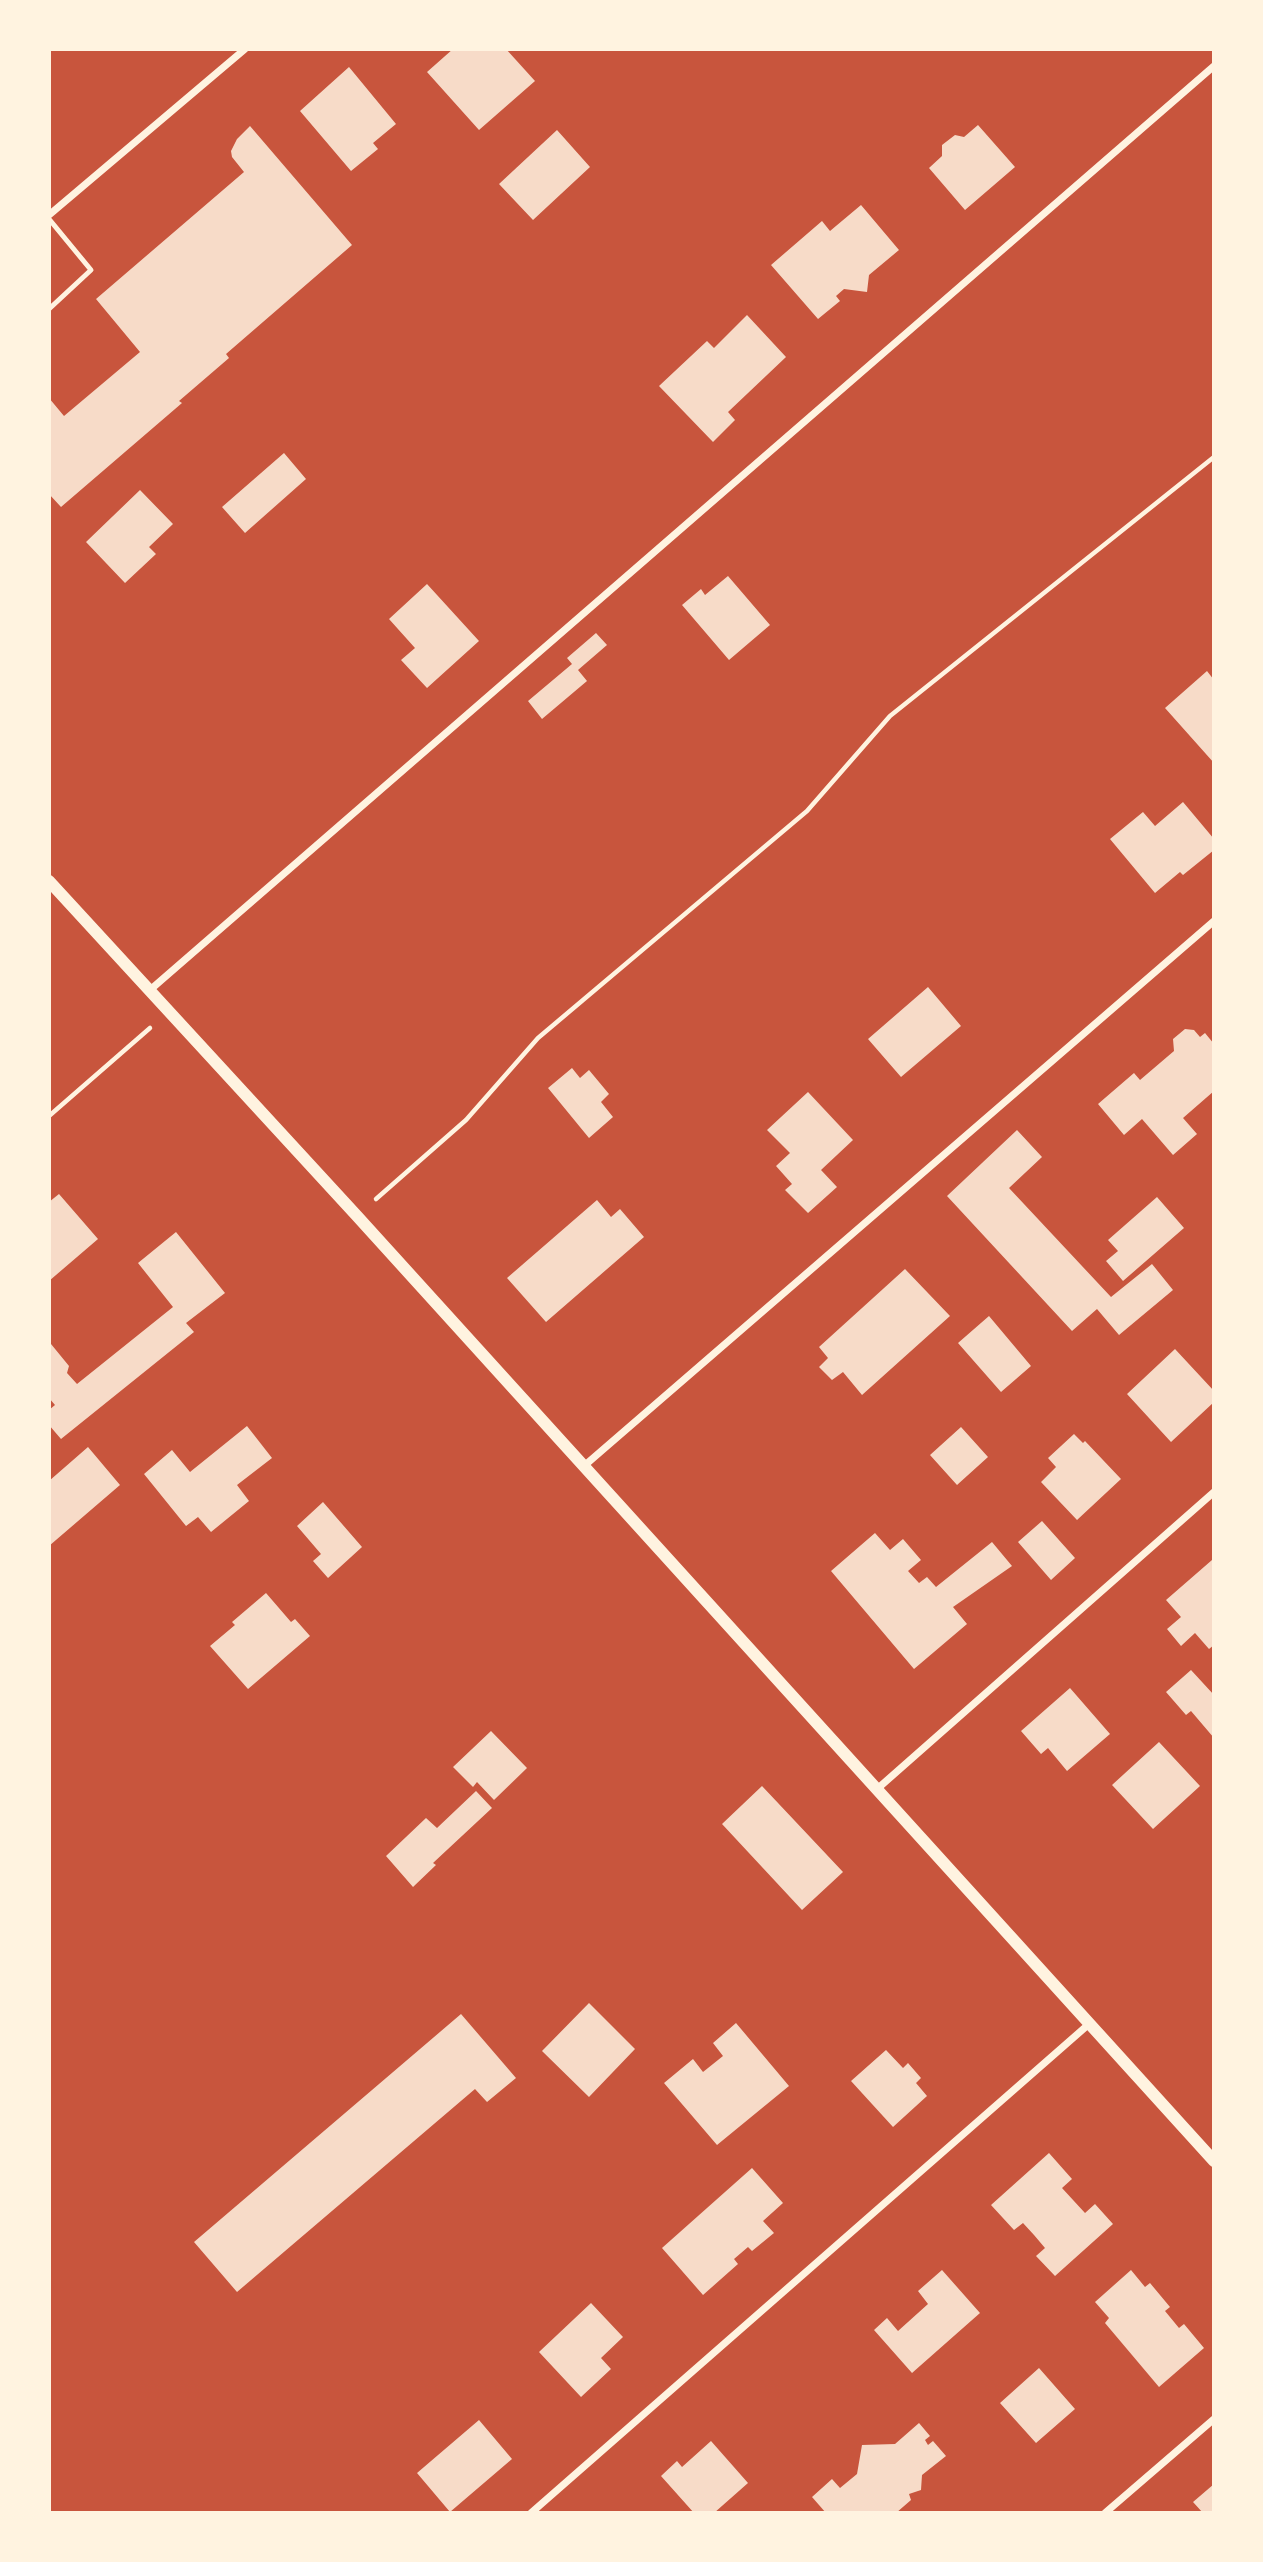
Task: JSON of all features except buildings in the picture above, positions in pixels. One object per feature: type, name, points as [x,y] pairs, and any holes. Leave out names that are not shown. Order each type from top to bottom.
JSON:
[{"type":"street","points":[[49,217],[245,49]]},
{"type":"street","points":[[150,990],[1214,66]]},
{"type":"street","points":[[51,888],[150,990],[357,1216],[1214,2161]]},
{"type":"street","points":[[584,1466],[1214,921]]},
{"type":"street","points":[[876,1790],[1214,1492]]},
{"type":"street","points":[[531,2513],[1089,2024]]},
{"type":"street","points":[[1105,2513],[1214,2419]]},
{"type":"lane","points":[[49,217],[91,270],[49,309]]},
{"type":"path","points":[[357,1216],[466,1121],[538,1038],[807,811],[890,716],[1214,457]]},
{"type":"path","points":[[49,1116],[169,1012]]}]
